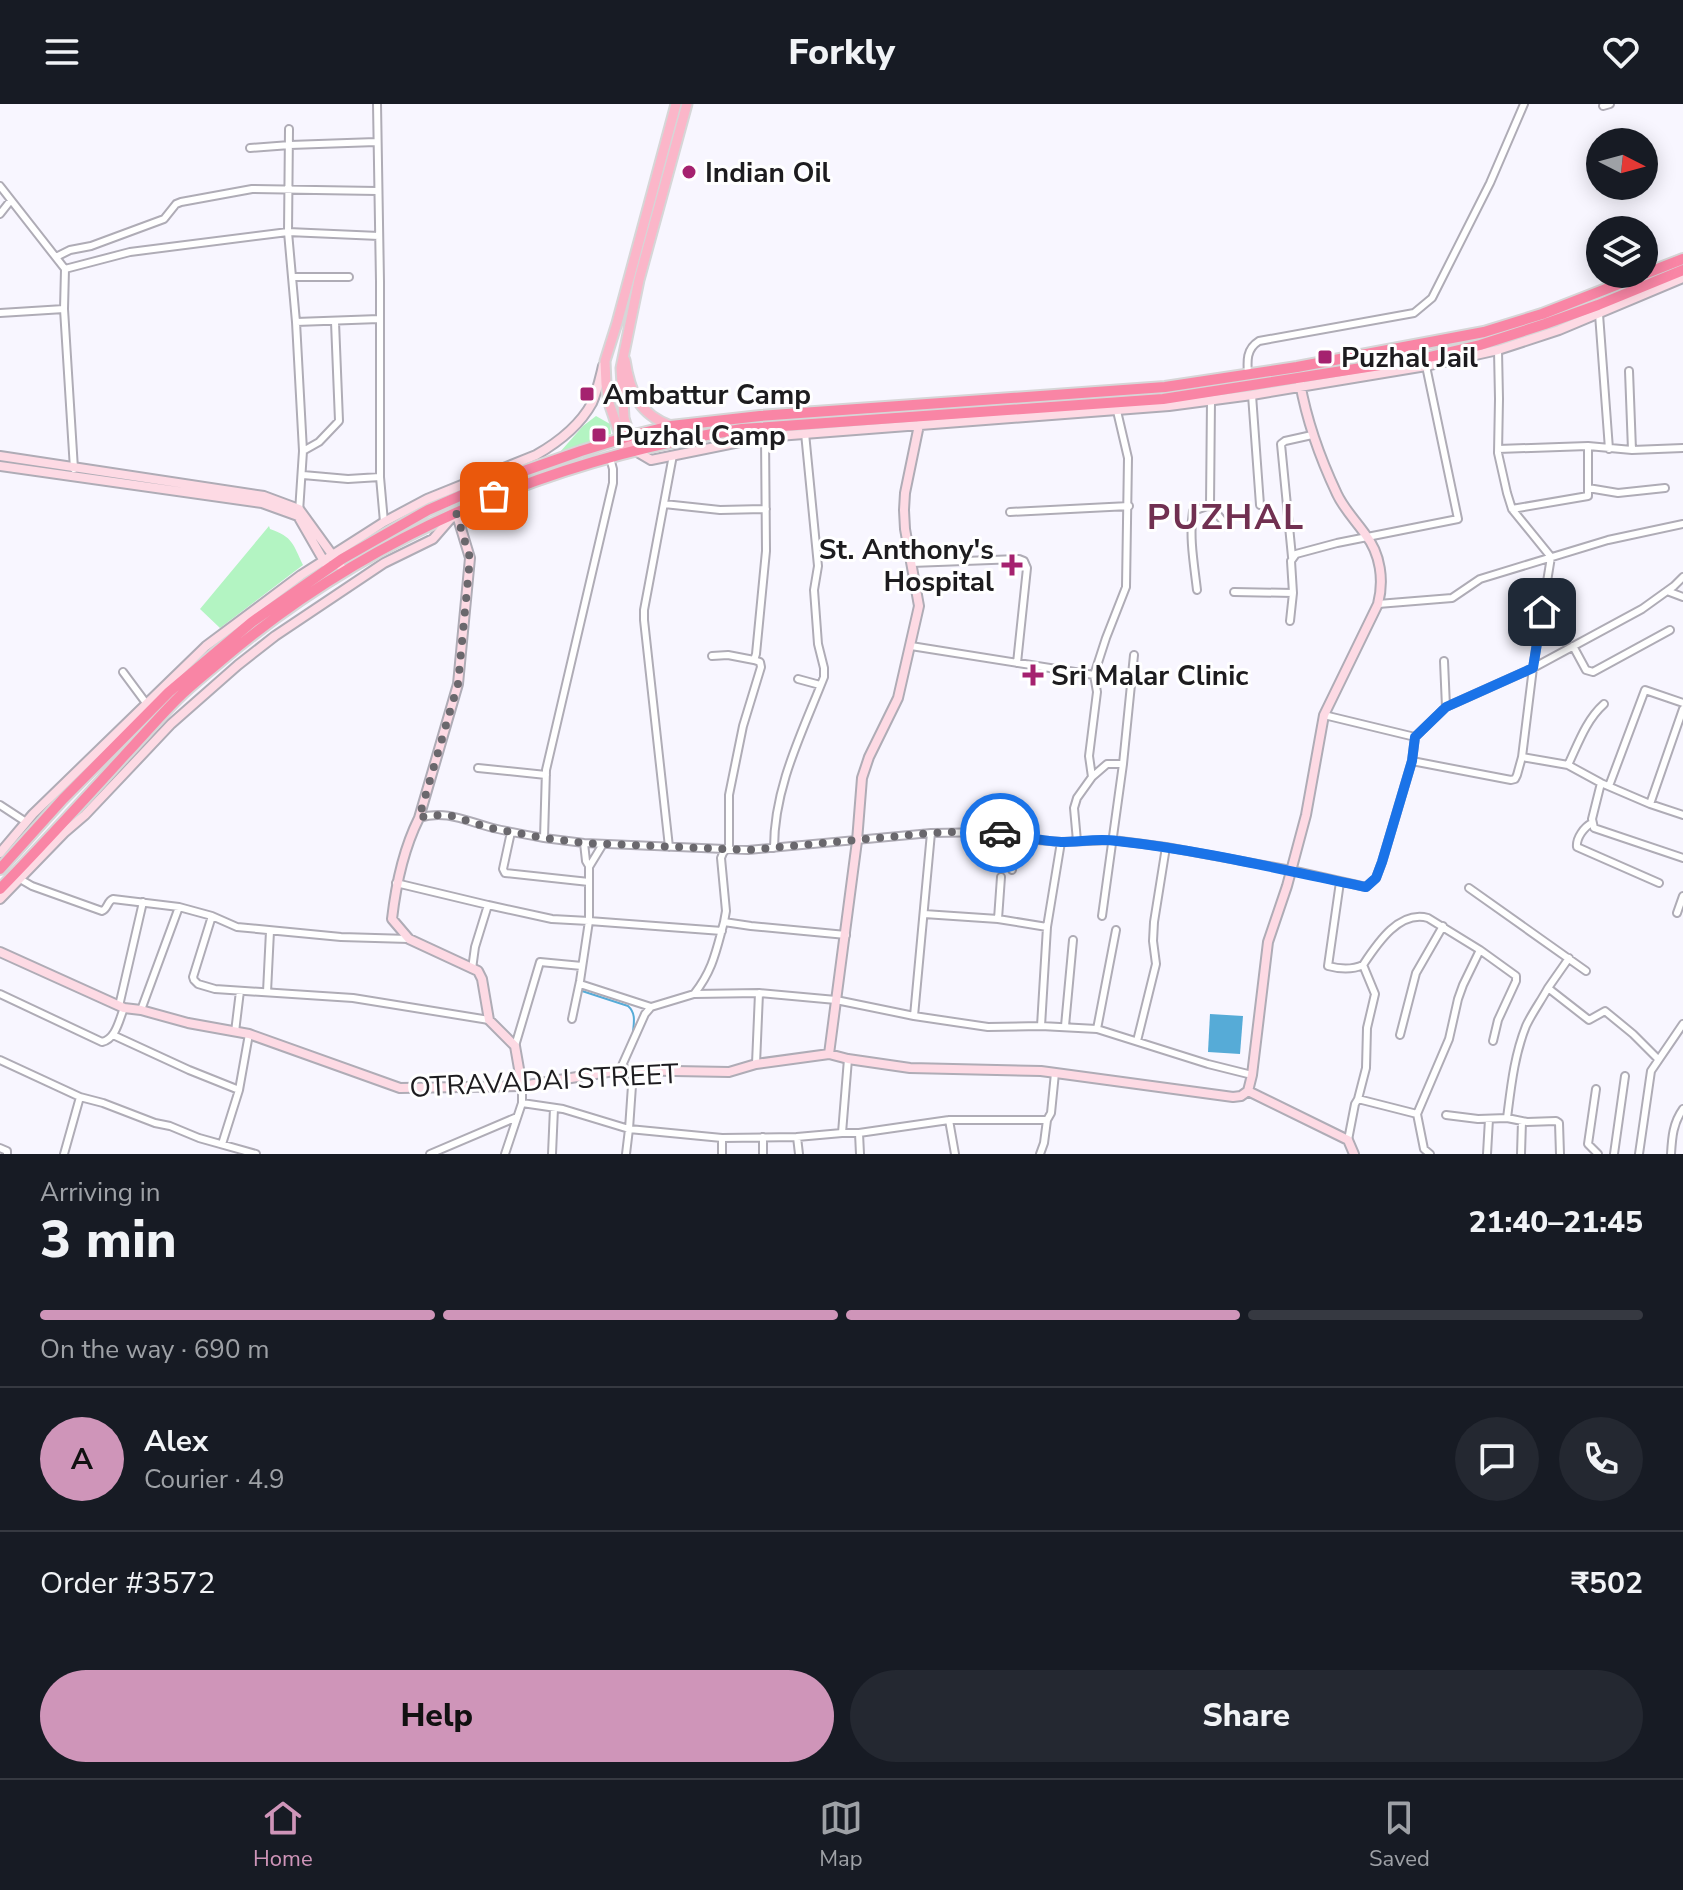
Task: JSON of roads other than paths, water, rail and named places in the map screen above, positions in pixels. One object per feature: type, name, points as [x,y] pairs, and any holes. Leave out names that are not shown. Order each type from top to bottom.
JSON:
[{"type":"highway","points":[[0,869],[63,799],[169,692],[252,622],[334,565],[428,510],[487,484],[626,437],[671,426],[760,416],[1165,387],[1248,375],[1299,377],[1484,332],[1542,314],[1683,259]]},
{"type":"highway","points":[[0,889],[15,879],[178,698],[334,565],[539,479],[685,438],[742,429],[1163,399],[1425,358],[1488,343],[1584,310],[1683,270]]},
{"type":"main road","points":[[626,437],[609,403],[605,361],[676,104]]},
{"type":"main road","points":[[630,452],[621,368],[639,280],[687,104]]},
{"type":"main road","points":[[624,353],[637,402],[655,420],[671,426]]},
{"type":"street","points":[[377,104],[380,477],[384,522]]},
{"type":"street","points":[[1248,375],[1247,357],[1259,341],[1414,313],[1432,298],[1490,183],[1524,104]]},
{"type":"street","points":[[289,129],[288,232],[303,451],[299,513]]},
{"type":"street","points":[[250,148],[376,142]]},
{"type":"street","points":[[0,186],[65,269],[64,309],[75,473]]},
{"type":"street","points":[[56,257],[164,219],[181,202],[252,189],[377,191]]},
{"type":"street","points":[[0,214],[11,200]]},
{"type":"street","points":[[65,269],[130,252],[288,232],[379,236]]},
{"type":"street","points":[[292,277],[349,277]]},
{"type":"street","points":[[630,452],[651,460],[765,437],[1117,411],[1252,395],[1299,377],[1426,366],[1498,350],[1559,330],[1683,278]]},
{"type":"street","points":[[0,313],[64,309]]},
{"type":"street","points":[[1599,314],[1609,449]]},
{"type":"street","points":[[296,322],[379,319]]},
{"type":"street","points":[[303,451],[319,442],[339,421],[335,322]]},
{"type":"street","points":[[1412,761],[1506,780],[1515,779],[1522,757],[1551,557],[1512,509],[1507,493],[1498,449],[1498,350]]},
{"type":"street","points":[[0,853],[26,822],[206,646],[301,575],[334,565],[384,522],[427,499],[551,446],[592,403],[605,361]]},
{"type":"street","points":[[1292,557],[1337,543],[1458,519],[1426,366]]},
{"type":"street","points":[[1629,371],[1632,450]]},
{"type":"street","points":[[1299,377],[1312,435],[1339,499],[1368,538],[1378,560],[1381,592],[1324,715],[1306,815],[1268,942],[1248,1091],[1348,1140]]},
{"type":"street","points":[[1252,395],[1260,505]]},
{"type":"street","points":[[1211,400],[1210,505],[1226,525]]},
{"type":"street","points":[[1092,777],[1089,762],[1097,692],[1094,675],[1126,587],[1128,458],[1117,411]]},
{"type":"street","points":[[829,1054],[846,935],[862,778],[898,698],[919,606],[904,510],[919,425]]},
{"type":"street","points":[[774,848],[778,797],[824,677],[818,644],[814,590],[818,566],[805,433]]},
{"type":"street","points":[[1290,621],[1292,557],[1281,444],[1312,435]]},
{"type":"street","points":[[754,660],[764,582],[765,437]]},
{"type":"street","points":[[1498,449],[1588,446],[1632,450],[1683,448]]},
{"type":"street","points":[[1512,509],[1588,496],[1588,446]]},
{"type":"street","points":[[669,847],[644,610],[673,455]]},
{"type":"street","points":[[0,456],[75,473]]},
{"type":"street","points":[[544,838],[546,775],[613,483],[610,458]]},
{"type":"street","points":[[0,466],[264,496],[299,513],[334,565]]},
{"type":"street","points":[[303,475],[348,479],[380,477]]},
{"type":"street","points":[[1588,488],[1618,493],[1665,488]]},
{"type":"street","points":[[664,504],[720,510],[766,509]]},
{"type":"street","points":[[1197,590],[1190,535],[1192,513],[1195,509],[1210,505]]},
{"type":"street","points":[[1010,512],[1129,506]]},
{"type":"street","points":[[409,939],[392,919],[396,883],[419,818],[458,684],[470,558],[456,512]]},
{"type":"street","points":[[0,899],[15,879],[85,815],[171,724],[238,665],[275,636],[384,563],[433,539],[456,512]]},
{"type":"street","points":[[1378,604],[1452,598],[1480,579],[1608,540],[1683,524]]},
{"type":"street","points":[[911,563],[1024,561],[1027,568],[1017,663]]},
{"type":"street","points":[[419,818],[452,816],[511,832],[584,843],[726,849],[774,848],[971,831],[1061,842],[1113,840],[1291,870],[1366,887],[1376,878],[1412,761],[1415,737],[1446,707],[1533,668],[1642,609],[1683,577]]},
{"type":"street","points":[[1667,591],[1683,597]]},
{"type":"street","points":[[1234,592],[1293,593]]},
{"type":"street","points":[[1573,646],[1586,670],[1593,672],[1670,630]]},
{"type":"street","points":[[911,646],[1094,675]]},
{"type":"street","points":[[694,994],[706,979],[724,922],[726,911],[721,858],[729,846],[729,795],[743,726],[761,667],[760,662],[754,660],[728,655],[712,656]]},
{"type":"street","points":[[1102,916],[1134,655]]},
{"type":"street","points":[[1444,661],[1446,707]]},
{"type":"street","points":[[123,672],[146,703]]},
{"type":"street","points":[[798,679],[820,685]]},
{"type":"street","points":[[1609,786],[1645,690],[1683,706],[1650,804]]},
{"type":"street","points":[[1568,765],[1587,724],[1604,704]]},
{"type":"street","points":[[1324,715],[1415,737]]},
{"type":"street","points":[[1522,757],[1568,765],[1601,783],[1683,815]]},
{"type":"street","points":[[1077,841],[1074,808],[1077,798],[1092,777],[1107,764],[1123,764]]},
{"type":"street","points":[[478,768],[546,775]]},
{"type":"street","points":[[1601,783],[1592,823],[1594,828],[1683,858]]},
{"type":"street","points":[[0,805],[26,822]]},
{"type":"street","points":[[1592,823],[1583,831],[1577,847],[1659,883]]},
{"type":"street","points":[[511,832],[503,869],[505,873],[589,882]]},
{"type":"street","points":[[914,1016],[931,833]]},
{"type":"street","points":[[1012,870],[1018,835]]},
{"type":"street","points":[[1041,1026],[1047,927],[1061,842]]},
{"type":"street","points":[[572,1019],[589,921],[589,867],[584,843]]},
{"type":"street","points":[[589,867],[603,844]]},
{"type":"street","points":[[1137,1041],[1156,964],[1153,941],[1155,907],[1166,847]]},
{"type":"street","points":[[998,919],[1001,877]]},
{"type":"street","points":[[15,879],[102,911],[111,899],[179,907],[237,927],[341,937],[409,939],[478,971],[489,1020],[515,1046]]},
{"type":"street","points":[[1340,882],[1328,966],[1352,968],[1363,965],[1383,935],[1413,916],[1428,918],[1514,973],[1516,978],[1498,1020],[1493,1041]]},
{"type":"street","points":[[396,883],[552,919],[722,931]]},
{"type":"street","points":[[1469,888],[1586,971]]},
{"type":"street","points":[[1677,913],[1683,896]]},
{"type":"street","points":[[0,994],[91,1038],[102,1042],[108,1040],[113,1035],[122,1007],[143,902]]},
{"type":"street","points":[[472,969],[475,947],[488,905]]},
{"type":"street","points":[[141,1010],[179,907]]},
{"type":"street","points":[[924,914],[998,919],[1047,927]]},
{"type":"street","points":[[212,916],[194,980],[198,984],[215,989],[353,998],[489,1020]]},
{"type":"street","points":[[724,922],[846,935]]},
{"type":"street","points":[[1400,1035],[1416,973],[1443,926]]},
{"type":"street","points":[[1097,1029],[1116,930]]},
{"type":"street","points":[[267,992],[270,931]]},
{"type":"street","points":[[1065,1026],[1073,940]]},
{"type":"street","points":[[1430,1154],[1424,1149],[1417,1114],[1449,1039],[1463,985],[1480,950]]},
{"type":"street","name":"OTRAVADAI STREET","points":[[0,952],[122,1007],[249,1034],[400,1088],[522,1086],[620,1070],[729,1072],[756,1064],[829,1054],[910,1068],[1055,1073],[1233,1097],[1248,1091]]},
{"type":"street","points":[[1507,1118],[1512,1074],[1520,1044],[1532,1014],[1569,958]]},
{"type":"street","points":[[505,1154],[522,1103],[515,1046],[540,962],[582,966]]},
{"type":"street","points":[[1354,1154],[1348,1140],[1366,1068],[1367,1028],[1375,994],[1363,965]]},
{"type":"street","points":[[580,984],[651,1007]]},
{"type":"street","points":[[1548,988],[1589,1020],[1605,1011],[1658,1059]]},
{"type":"street","points":[[235,1032],[240,991]]},
{"type":"street","points":[[620,1070],[651,1007],[694,994],[759,993],[836,1000],[988,1027],[1065,1026],[1097,1029],[1252,1075]]},
{"type":"street","points":[[756,1064],[759,993]]},
{"type":"street","points":[[1639,1154],[1651,1071],[1683,1024]]},
{"type":"street","points":[[222,1144],[239,1090],[249,1034]]},
{"type":"street","points":[[113,1035],[239,1090]]},
{"type":"street","points":[[842,1133],[848,1059]]},
{"type":"street","points":[[0,1060],[80,1097],[256,1154]]},
{"type":"street","points":[[626,1154],[633,1071]]},
{"type":"street","points":[[1040,1154],[1051,1113],[1055,1073]]},
{"type":"street","points":[[1614,1154],[1625,1076]]},
{"type":"street","points":[[1596,1089],[1588,1144],[1598,1154]]},
{"type":"street","points":[[64,1154],[80,1097]]},
{"type":"street","points":[[1358,1099],[1417,1114]]},
{"type":"street","points":[[522,1103],[554,1108],[629,1129],[722,1138],[859,1133],[949,1120],[1047,1120]]},
{"type":"street","points":[[552,1154],[554,1108]]},
{"type":"street","points":[[1671,1154],[1673,1129],[1683,1109]]},
{"type":"street","points":[[1446,1115],[1556,1121],[1559,1123],[1560,1154]]},
{"type":"street","points":[[430,1154],[517,1117]]},
{"type":"street","points":[[1487,1154],[1489,1119]]},
{"type":"street","points":[[949,1120],[955,1154]]},
{"type":"street","points":[[1521,1154],[1522,1121]]},
{"type":"street","points":[[859,1133],[860,1154]]},
{"type":"street","points":[[763,1137],[763,1154]]},
{"type":"street","points":[[797,1137],[799,1154]]},
{"type":"street","points":[[722,1138],[722,1154]]},
{"type":"street","points":[[0,1148],[7,1154]]},
{"type":"water","points":[[1210,1014],[1243,1016],[1240,1054],[1208,1052]]},
{"type":"waterway","points":[[582,991],[628,1006],[633,1015],[633,1032]]},
{"type":"place","name":"Indian Oil","points":[[689,172]]},
{"type":"place","name":"Puzhal Jail","points":[[1325,357]]},
{"type":"place","name":"Ambattur Camp","points":[[587,394]]},
{"type":"place","name":"Puzhal Camp","points":[[599,435]]},
{"type":"place","name":"St. Anthony's Hospital","points":[[1012,565]]},
{"type":"place","name":"Sri Malar Clinic","points":[[1033,675]]},
{"type":"district","name":"PUZHAL","points":[[1226,516]]}]
